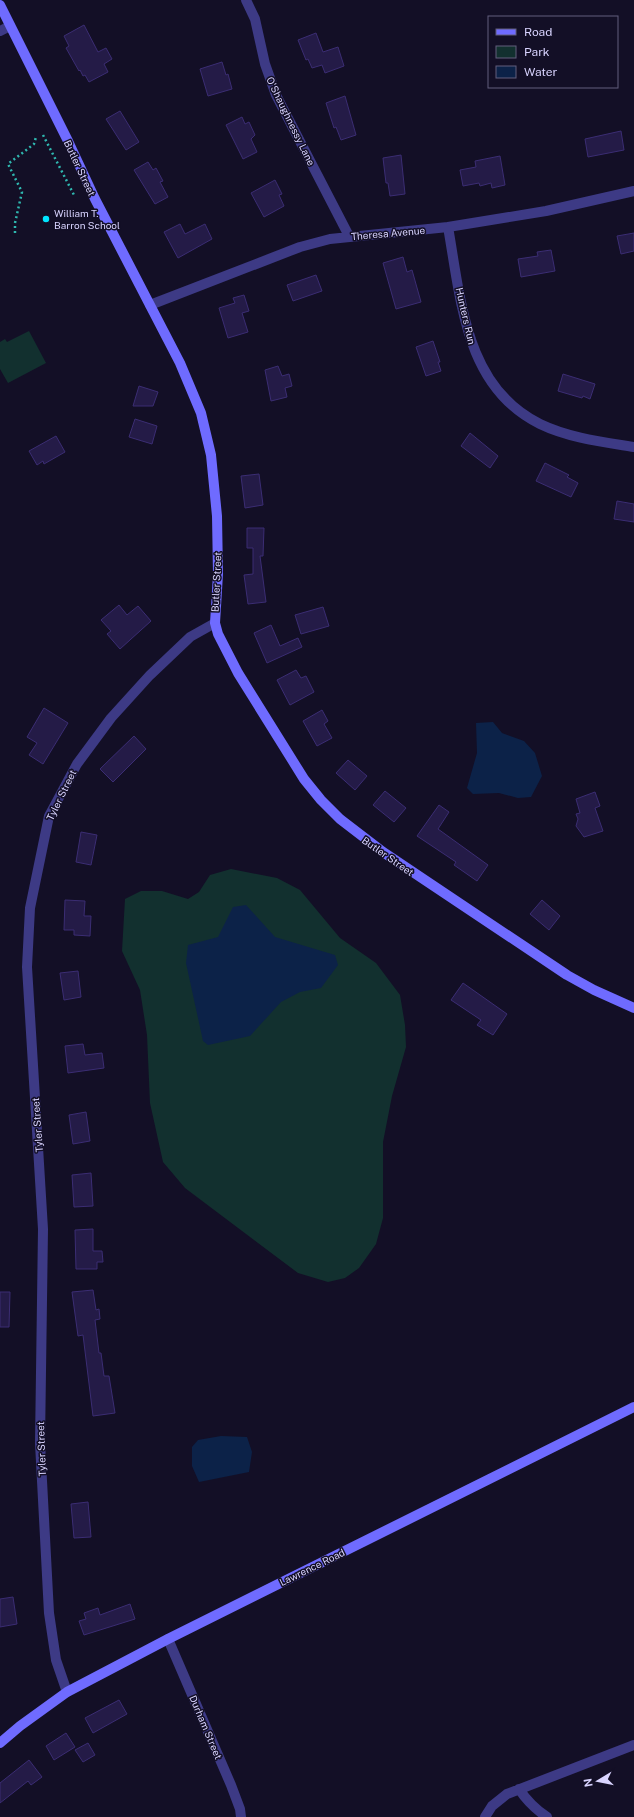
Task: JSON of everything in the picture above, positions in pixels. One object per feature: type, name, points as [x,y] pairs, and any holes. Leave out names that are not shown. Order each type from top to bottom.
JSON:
[{"type":"street","name":"O'Shaughnessy Lane","points":[[246,0],[255,19],[269,80],[349,236]]},
{"type":"street","name":"Butler Street","points":[[0,5],[68,141],[95,199],[192,390],[207,434],[214,482],[218,548],[215,623],[218,634],[238,673],[283,747],[304,779],[321,800],[340,819],[382,852],[554,967],[594,990],[634,1008]]},
{"type":"street","points":[[0,31],[10,26]]},
{"type":"street","name":"Theresa Avenue","points":[[150,305],[300,247],[330,239],[448,227],[546,211],[634,191]]},
{"type":"street","name":"Hunters Run","points":[[448,227],[464,317],[472,345],[482,366],[499,391],[514,408],[541,424],[570,435],[634,447]]},
{"type":"street","name":"Tyler Street","points":[[67,1692],[60,1677],[52,1641],[49,1613],[41,1467],[40,1367],[43,1229],[27,968],[30,908],[49,816],[76,764],[111,718],[150,675],[190,637],[215,623]]},
{"type":"street","name":"Lawrence Road","points":[[0,1742],[67,1692],[168,1639],[634,1406]]},
{"type":"street","name":"Durham Street","points":[[168,1639],[231,1785],[240,1809],[241,1817]]},
{"type":"street","points":[[485,1817],[499,1800],[507,1794],[634,1745]]},
{"type":"street","points":[[519,1789],[526,1800],[547,1817]]},
{"type":"path","points":[[43,135],[74,195]]},
{"type":"path","points":[[15,233],[15,223],[22,192],[8,164],[34,144],[36,137]]},
{"type":"green space","points":[[29,331],[46,363],[8,383],[0,369],[0,342],[5,339],[7,342]]},
{"type":"green space","points":[[231,869],[277,878],[300,890],[340,938],[376,963],[400,995],[405,1025],[406,1047],[392,1096],[383,1142],[383,1218],[376,1244],[359,1268],[345,1278],[328,1282],[298,1273],[185,1188],[163,1162],[150,1103],[147,1035],[140,990],[122,951],[125,899],[141,891],[162,891],[188,899],[199,892],[210,875]]},
{"type":"water","points":[[493,722],[502,733],[524,741],[535,753],[542,776],[531,797],[518,798],[499,793],[473,794],[467,788],[477,753],[476,723]]},
{"type":"water","points":[[246,905],[275,937],[335,955],[338,965],[321,988],[300,992],[281,1002],[250,1036],[208,1045],[203,1041],[186,963],[188,945],[218,937],[233,907]]},
{"type":"water","points":[[221,1436],[247,1437],[252,1452],[249,1472],[199,1482],[192,1466],[192,1447],[198,1440]]},
{"type":"building","points":[[84,25],[98,52],[106,48],[112,59],[104,64],[108,72],[89,82],[85,75],[83,76],[80,70],[79,71],[66,48],[69,46],[64,36]]},
{"type":"building","points":[[316,33],[323,52],[338,47],[344,66],[325,73],[322,65],[312,68],[308,59],[306,60],[298,40]]},
{"type":"building","points":[[222,62],[226,75],[228,74],[232,89],[208,96],[200,69]]},
{"type":"building","points":[[345,96],[356,135],[341,140],[336,127],[334,128],[326,103]]},
{"type":"building","points":[[120,111],[139,142],[126,150],[106,119]]},
{"type":"building","points":[[242,117],[245,124],[249,122],[255,135],[251,139],[257,152],[243,159],[226,125]]},
{"type":"building","points":[[621,131],[624,150],[588,157],[585,139]]},
{"type":"building","points":[[401,155],[405,194],[390,196],[388,183],[386,183],[383,158]]},
{"type":"building","points":[[500,156],[505,185],[492,188],[491,183],[480,186],[479,183],[463,186],[460,170],[476,167],[475,161]]},
{"type":"building","points":[[148,162],[153,170],[156,168],[163,181],[160,182],[168,197],[155,204],[134,170]]},
{"type":"building","points":[[275,180],[282,194],[279,195],[284,206],[264,217],[251,193]]},
{"type":"building","points":[[180,224],[185,234],[205,224],[212,239],[178,258],[164,232]]},
{"type":"building","points":[[634,233],[634,251],[621,254],[617,236]]},
{"type":"building","points":[[551,250],[555,271],[521,277],[518,259],[538,256],[537,252]]},
{"type":"building","points":[[403,257],[407,272],[412,270],[421,302],[396,309],[383,263]]},
{"type":"building","points":[[316,275],[322,291],[293,301],[287,285]]},
{"type":"building","points":[[244,295],[249,311],[242,313],[248,332],[228,338],[219,308],[235,303],[233,298]]},
{"type":"building","points":[[433,341],[440,362],[438,362],[441,371],[426,376],[416,347]]},
{"type":"building","points":[[278,366],[282,376],[289,374],[292,386],[285,388],[287,397],[271,401],[265,370]]},
{"type":"building","points":[[563,374],[595,384],[590,399],[583,396],[582,398],[558,391]]},
{"type":"building","points":[[139,386],[158,392],[153,406],[133,406]]},
{"type":"building","points":[[135,419],[157,426],[152,444],[129,437]]},
{"type":"building","points":[[470,433],[498,456],[490,468],[461,446]]},
{"type":"building","points":[[56,436],[65,452],[44,464],[43,461],[37,465],[29,451]]},
{"type":"building","points":[[545,463],[569,475],[567,477],[578,483],[571,497],[536,481]]},
{"type":"building","points":[[259,474],[263,505],[245,508],[241,476]]},
{"type":"building","points":[[617,501],[634,504],[634,522],[614,519]]},
{"type":"building","points":[[247,528],[264,528],[263,556],[260,556],[266,602],[248,604],[244,575],[253,574],[253,548],[247,548]]},
{"type":"building","points":[[119,605],[127,615],[138,606],[151,621],[120,649],[107,634],[111,631],[101,620]]},
{"type":"building","points":[[323,607],[329,626],[301,634],[295,615]]},
{"type":"building","points":[[271,625],[280,646],[298,638],[302,647],[267,663],[254,633]]},
{"type":"building","points":[[296,670],[301,678],[306,676],[314,692],[290,705],[277,680]]},
{"type":"building","points":[[44,708],[68,723],[43,764],[29,755],[37,743],[27,737]]},
{"type":"building","points":[[322,710],[328,721],[324,724],[332,738],[317,746],[303,721]]},
{"type":"building","points":[[134,736],[146,749],[113,782],[100,769]]},
{"type":"building","points":[[348,760],[367,776],[355,790],[336,773]]},
{"type":"building","points":[[385,791],[406,808],[394,822],[373,805]]},
{"type":"building","points":[[595,792],[600,806],[595,808],[603,831],[584,837],[576,826],[578,819],[576,814],[580,813],[576,799]]},
{"type":"building","points":[[439,805],[449,812],[438,829],[488,865],[477,881],[454,865],[456,862],[417,836]]},
{"type":"building","points":[[81,832],[97,835],[91,865],[76,862]]},
{"type":"building","points":[[65,900],[85,901],[84,916],[91,916],[90,936],[74,935],[74,930],[64,930]]},
{"type":"building","points":[[542,900],[560,916],[549,930],[530,914]]},
{"type":"building","points":[[78,971],[81,997],[64,1000],[60,973]]},
{"type":"building","points":[[463,983],[507,1014],[493,1035],[477,1025],[481,1020],[451,1000]]},
{"type":"building","points":[[83,1044],[85,1055],[102,1053],[104,1068],[68,1073],[65,1046]]},
{"type":"building","points":[[86,1112],[90,1141],[73,1144],[69,1115]]},
{"type":"building","points":[[91,1173],[93,1206],[74,1207],[72,1175]]},
{"type":"building","points":[[93,1229],[93,1251],[102,1251],[103,1262],[97,1262],[97,1269],[76,1269],[75,1230]]},
{"type":"building","points":[[93,1290],[96,1310],[99,1309],[100,1319],[95,1320],[99,1353],[101,1353],[104,1376],[109,1376],[115,1413],[93,1416],[83,1335],[78,1336],[72,1292]]},
{"type":"building","points":[[0,1292],[10,1292],[9,1327],[0,1327]]},
{"type":"building","points":[[88,1502],[91,1537],[74,1538],[71,1504]]},
{"type":"building","points":[[13,1597],[17,1624],[0,1627],[0,1599]]},
{"type":"building","points":[[130,1604],[135,1619],[84,1635],[79,1621],[86,1619],[84,1613],[98,1608],[100,1615]]},
{"type":"building","points":[[119,1700],[127,1714],[93,1733],[85,1718]]},
{"type":"building","points":[[66,1733],[75,1747],[54,1760],[46,1746]]},
{"type":"building","points":[[88,1743],[95,1755],[83,1762],[75,1750]]},
{"type":"building","points":[[29,1760],[42,1777],[31,1785],[28,1781],[0,1803],[0,1783]]},
{"type":"place","name":"William T. Barron School","points":[[46,219]]}]
